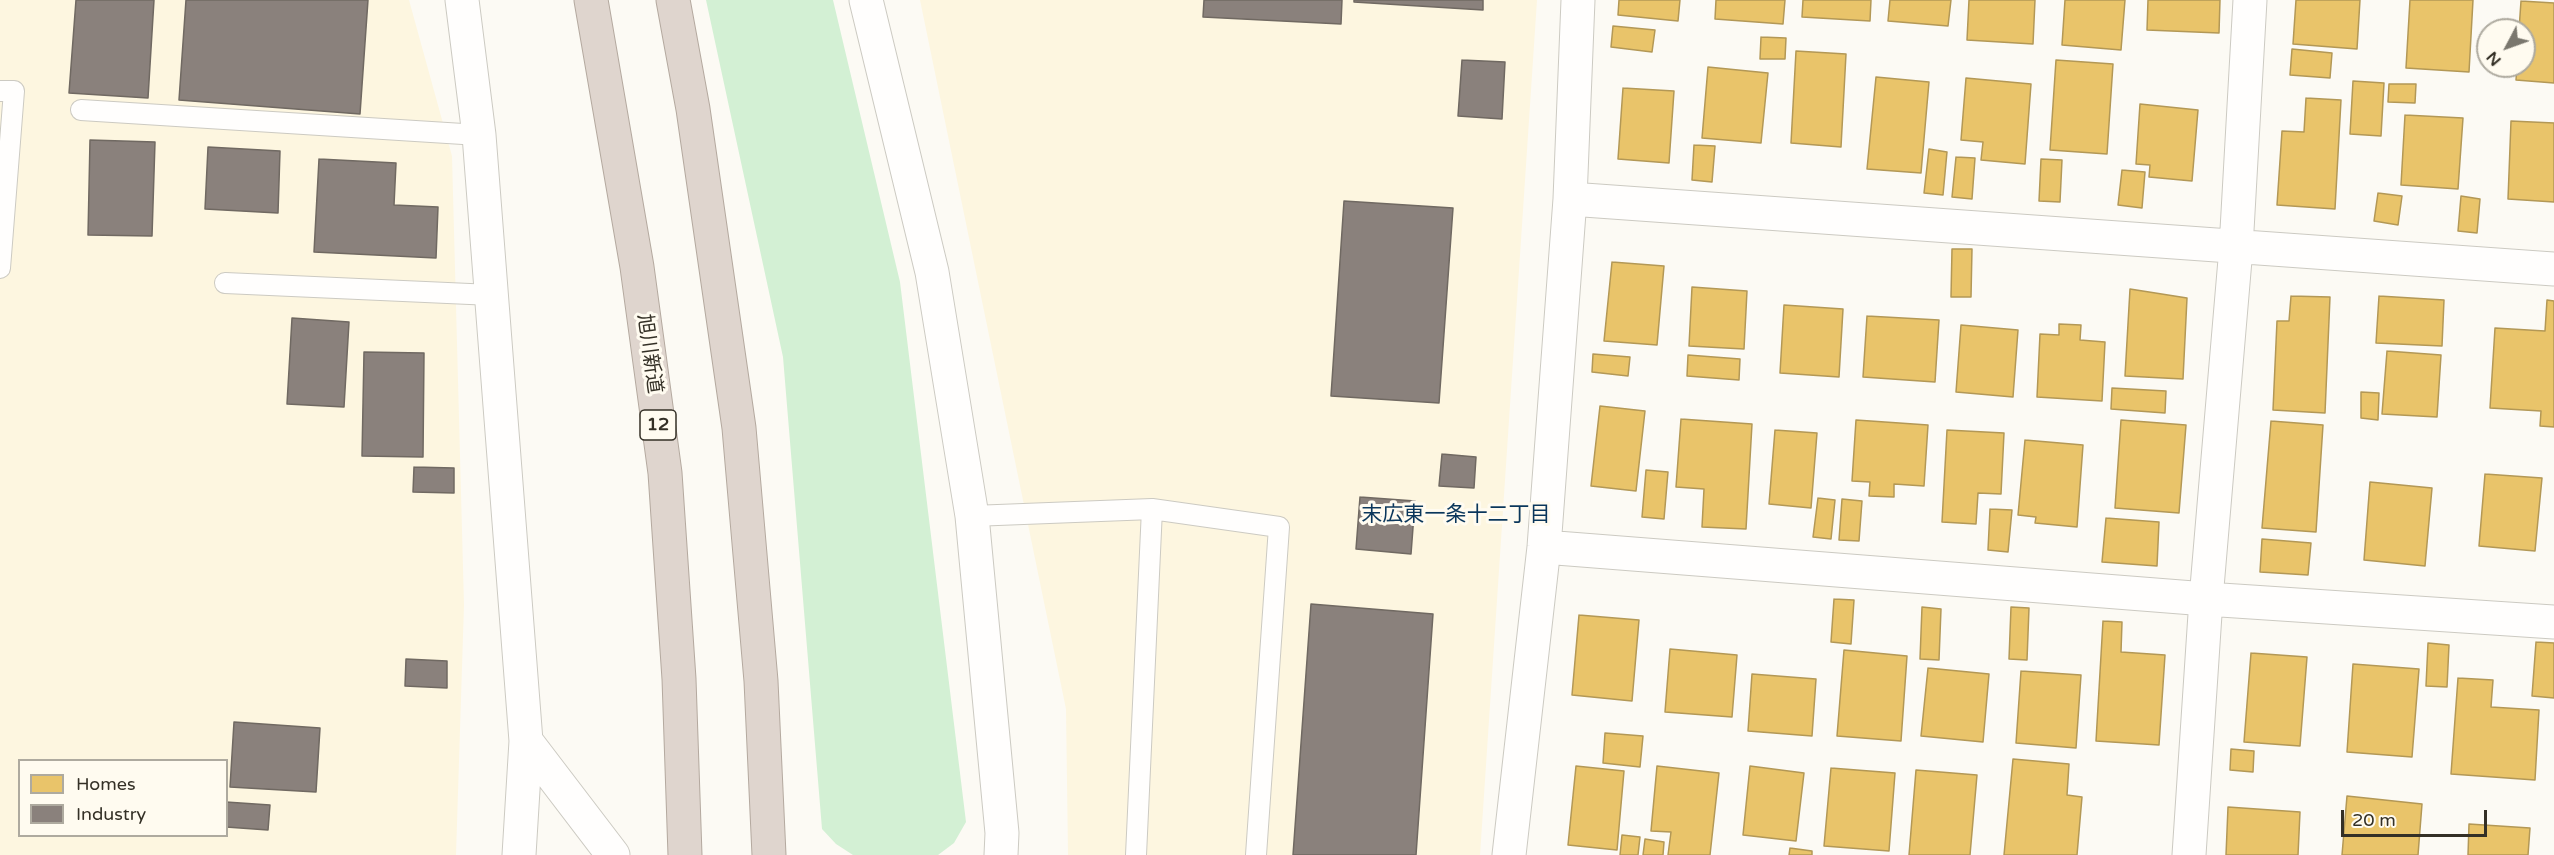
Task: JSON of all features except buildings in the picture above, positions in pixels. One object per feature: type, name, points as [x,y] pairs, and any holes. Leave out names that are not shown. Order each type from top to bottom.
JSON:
[{"type":"highway","name":"旭川新道","points":[[591,0],[637,267],[665,472],[679,679],[685,855]]},
{"type":"highway","points":[[673,0],[695,121],[739,428],[761,681],[769,855]]},
{"type":"street","points":[[462,0],[479,135],[526,741],[519,855]]},
{"type":"street","points":[[866,0],[932,272],[972,516],[1002,833],[1001,855]]},
{"type":"street","points":[[1509,855],[1544,547],[1570,199],[1578,0]]},
{"type":"street","points":[[2189,855],[2206,599],[2236,248],[2250,0]]},
{"type":"street","points":[[1570,199],[2554,269]]},
{"type":"street","points":[[1544,547],[2206,599],[2554,622]]},
{"type":"street","points":[[526,741],[613,855]]},
{"type":"lane","points":[[0,91],[14,91],[0,268]]},
{"type":"lane","points":[[81,110],[479,135]]},
{"type":"lane","points":[[225,283],[492,295]]},
{"type":"lane","points":[[972,516],[1152,509],[1279,527],[1257,855]]},
{"type":"lane","points":[[1136,855],[1152,509]]},
{"type":"shaded area","points":[[0,0],[409,0],[452,156],[464,605],[456,855],[0,855]]},
{"type":"shaded area","points":[[920,0],[1537,0],[1480,855],[1068,855],[1066,709]]},
{"type":"green space","points":[[706,0],[833,0],[900,282],[966,822],[954,843],[938,855],[853,855],[836,844],[822,829],[783,357]]},
{"type":"district","name":"末広東一条十二丁目","points":[[1456,515]]}]
